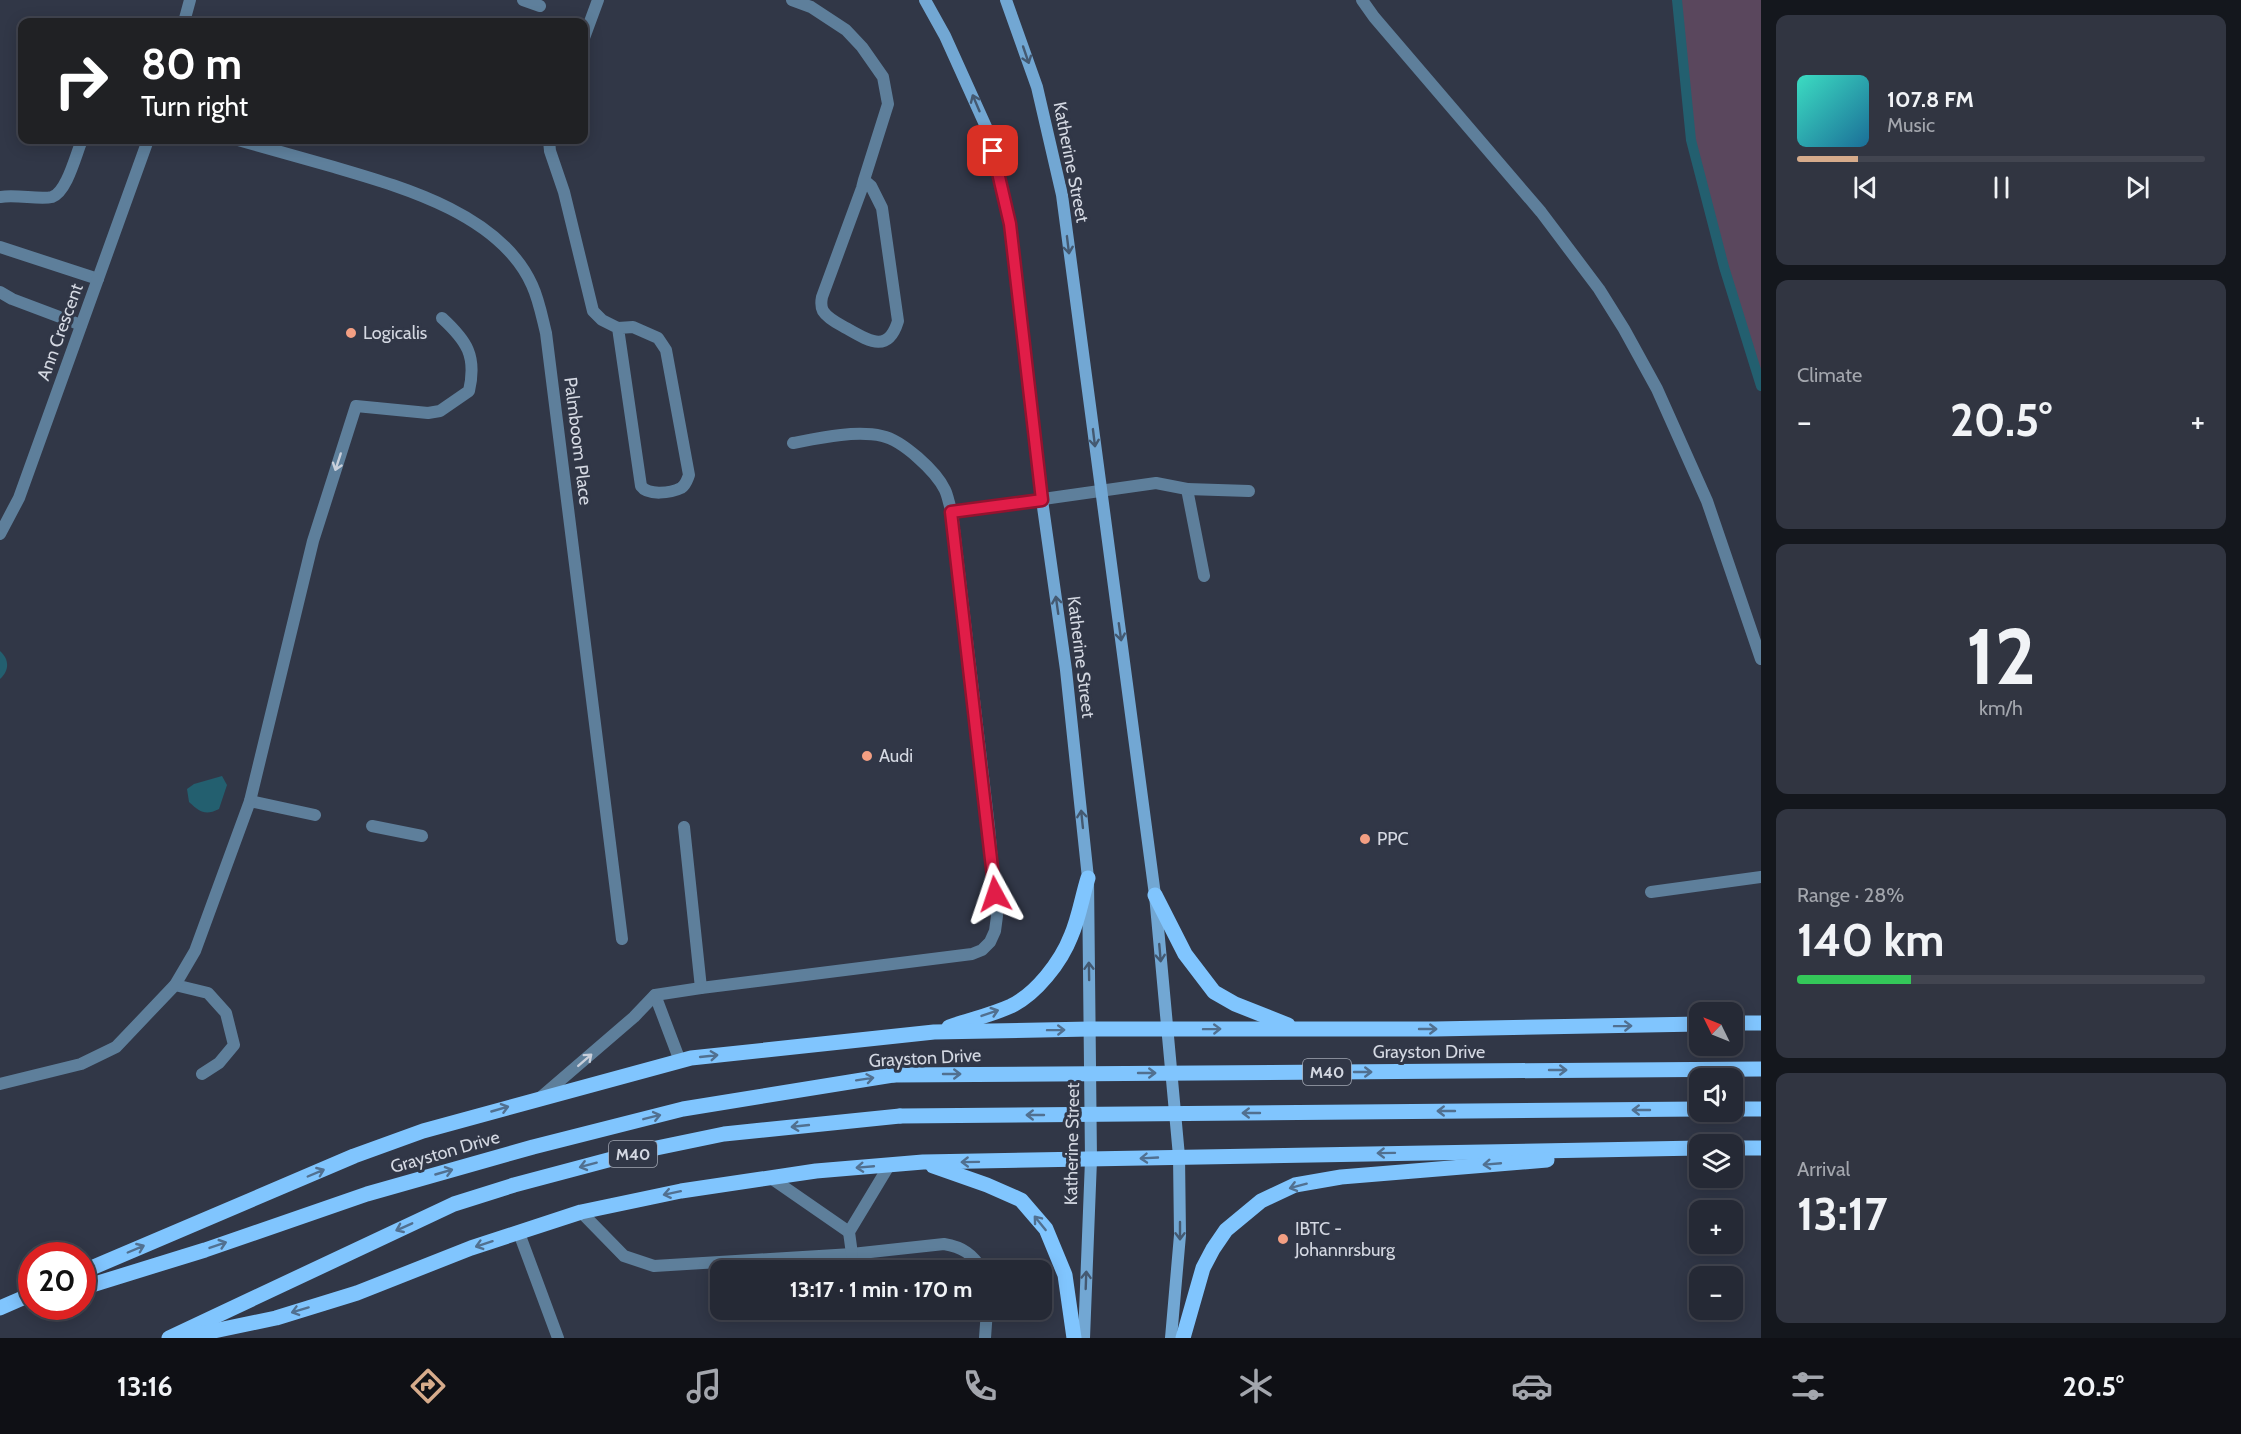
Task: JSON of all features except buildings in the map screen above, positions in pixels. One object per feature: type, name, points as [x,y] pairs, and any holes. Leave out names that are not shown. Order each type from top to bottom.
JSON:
[{"type":"main road","name":"Katherine Street","points":[[925,0],[945,36],[987,129],[1010,224],[1042,500],[1066,670],[1088,878],[1091,1160],[1084,1338]]},
{"type":"main road","name":"Katherine Street","points":[[1006,0],[1037,87],[1062,195],[1155,895],[1179,1156],[1180,1235],[1171,1338]]},
{"type":"main road","points":[[934,1032],[1012,1006],[1029,994],[1058,959],[1071,936],[1088,878]]},
{"type":"main road","points":[[1155,895],[1185,954],[1214,992],[1235,1004],[1297,1029]]},
{"type":"main road","points":[[1743,1023],[1761,1023]]},
{"type":"main road","points":[[96,1266],[354,1156],[423,1131],[680,1061],[934,1032],[1090,1029],[1435,1029],[1689,1024]]},
{"type":"main road","name":"Grayston Drive","points":[[96,1284],[205,1250],[367,1194],[533,1147],[683,1109],[893,1075],[1761,1069]]},
{"type":"main road","name":"M40","points":[[169,1338],[454,1204],[514,1185],[642,1151],[724,1134],[900,1116],[1689,1109]]},
{"type":"main road","points":[[1743,1109],[1761,1109]]},
{"type":"main road","points":[[1183,1338],[1203,1268],[1226,1230],[1261,1201],[1295,1185],[1341,1178],[1676,1148]]},
{"type":"main road","points":[[180,1338],[276,1318],[357,1293],[471,1248],[581,1212],[681,1191],[771,1178],[923,1162],[1689,1148]]},
{"type":"main road","points":[[1743,1148],[1761,1148]]},
{"type":"main road","points":[[923,1162],[1021,1200],[1046,1229],[1065,1275],[1074,1338]]},
{"type":"main road","points":[[0,1308],[18,1300]]},
{"type":"main road","points":[[0,1313],[18,1308]]},
{"type":"street","points":[[185,18],[190,0]]},
{"type":"street","points":[[523,0],[540,6]]},
{"type":"street","points":[[588,27],[598,0]]},
{"type":"street","points":[[792,0],[811,7],[846,30],[862,47],[883,77],[888,104],[821,305],[824,314],[831,320],[872,342],[881,342],[889,340],[898,321],[882,208],[871,186],[864,180]]},
{"type":"street","points":[[1362,0],[1541,212],[1599,289],[1624,329],[1661,397],[1707,501],[1761,659]]},
{"type":"street","points":[[0,197],[52,196],[62,190],[80,144]]},
{"type":"street","name":"Ann Crescent","points":[[0,534],[19,498],[147,144]]},
{"type":"street","name":"Palmboom Place","points":[[252,144],[397,186],[469,218],[495,238],[516,260],[532,284],[540,306],[548,345],[622,939]]},
{"type":"street","points":[[549,144],[564,192],[593,311],[602,320],[618,328],[633,327],[645,331],[658,338],[666,350],[689,475],[681,488],[651,494],[644,491],[641,486],[618,328]]},
{"type":"street","points":[[0,247],[98,279]]},
{"type":"street","points":[[0,292],[12,299],[81,325]]},
{"type":"street","points":[[0,1084],[81,1064],[116,1047],[176,985],[195,951],[250,801],[313,541],[356,406],[428,413],[440,411],[469,391],[472,365],[468,348],[462,337],[442,318]]},
{"type":"street","points":[[541,1098],[634,1017],[655,995],[972,954],[982,950],[990,942],[995,931],[997,916],[988,827],[951,512],[944,489],[930,468],[907,449],[883,436],[838,435],[793,443]]},
{"type":"street","points":[[951,512],[1156,483],[1188,489],[1249,491]]},
{"type":"street","points":[[1188,489],[1204,576]]},
{"type":"street","points":[[250,801],[315,815]]},
{"type":"street","points":[[372,826],[422,836]]},
{"type":"street","points":[[684,828],[701,988]]},
{"type":"street","points":[[1651,892],[1761,878]]},
{"type":"street","points":[[176,985],[208,993],[226,1013],[234,1045],[219,1062],[202,1074]]},
{"type":"street","points":[[655,995],[680,1061]]},
{"type":"street","points":[[852,1254],[849,1232],[890,1164]]},
{"type":"street","points":[[771,1178],[849,1232]]},
{"type":"street","points":[[581,1212],[624,1256],[654,1266],[852,1254],[944,1244],[956,1246],[968,1252],[974,1260]]},
{"type":"street","points":[[519,1233],[558,1338]]},
{"type":"street","points":[[985,1338],[986,1320]]},
{"type":"shaded area","points":[[1677,0],[1761,0],[1761,386],[1724,267],[1691,140]]},
{"type":"water","points":[[0,651],[7,665],[0,679]]},
{"type":"water","points":[[222,776],[227,785],[219,809],[203,812],[189,802],[187,789],[194,784]]},
{"type":"waterway","points":[[1677,0],[1691,140],[1724,267],[1761,386]]},
{"type":"place","name":"Logicalis","points":[[351,333]]},
{"type":"place","name":"Audi","points":[[867,756]]},
{"type":"place","name":"PPC","points":[[1365,839]]},
{"type":"place","name":"IBTC - Johannrsburg","points":[[1283,1239]]},
{"type":"route","points":[[993,151],[1010,224],[1042,500],[951,512],[995,894]]}]
